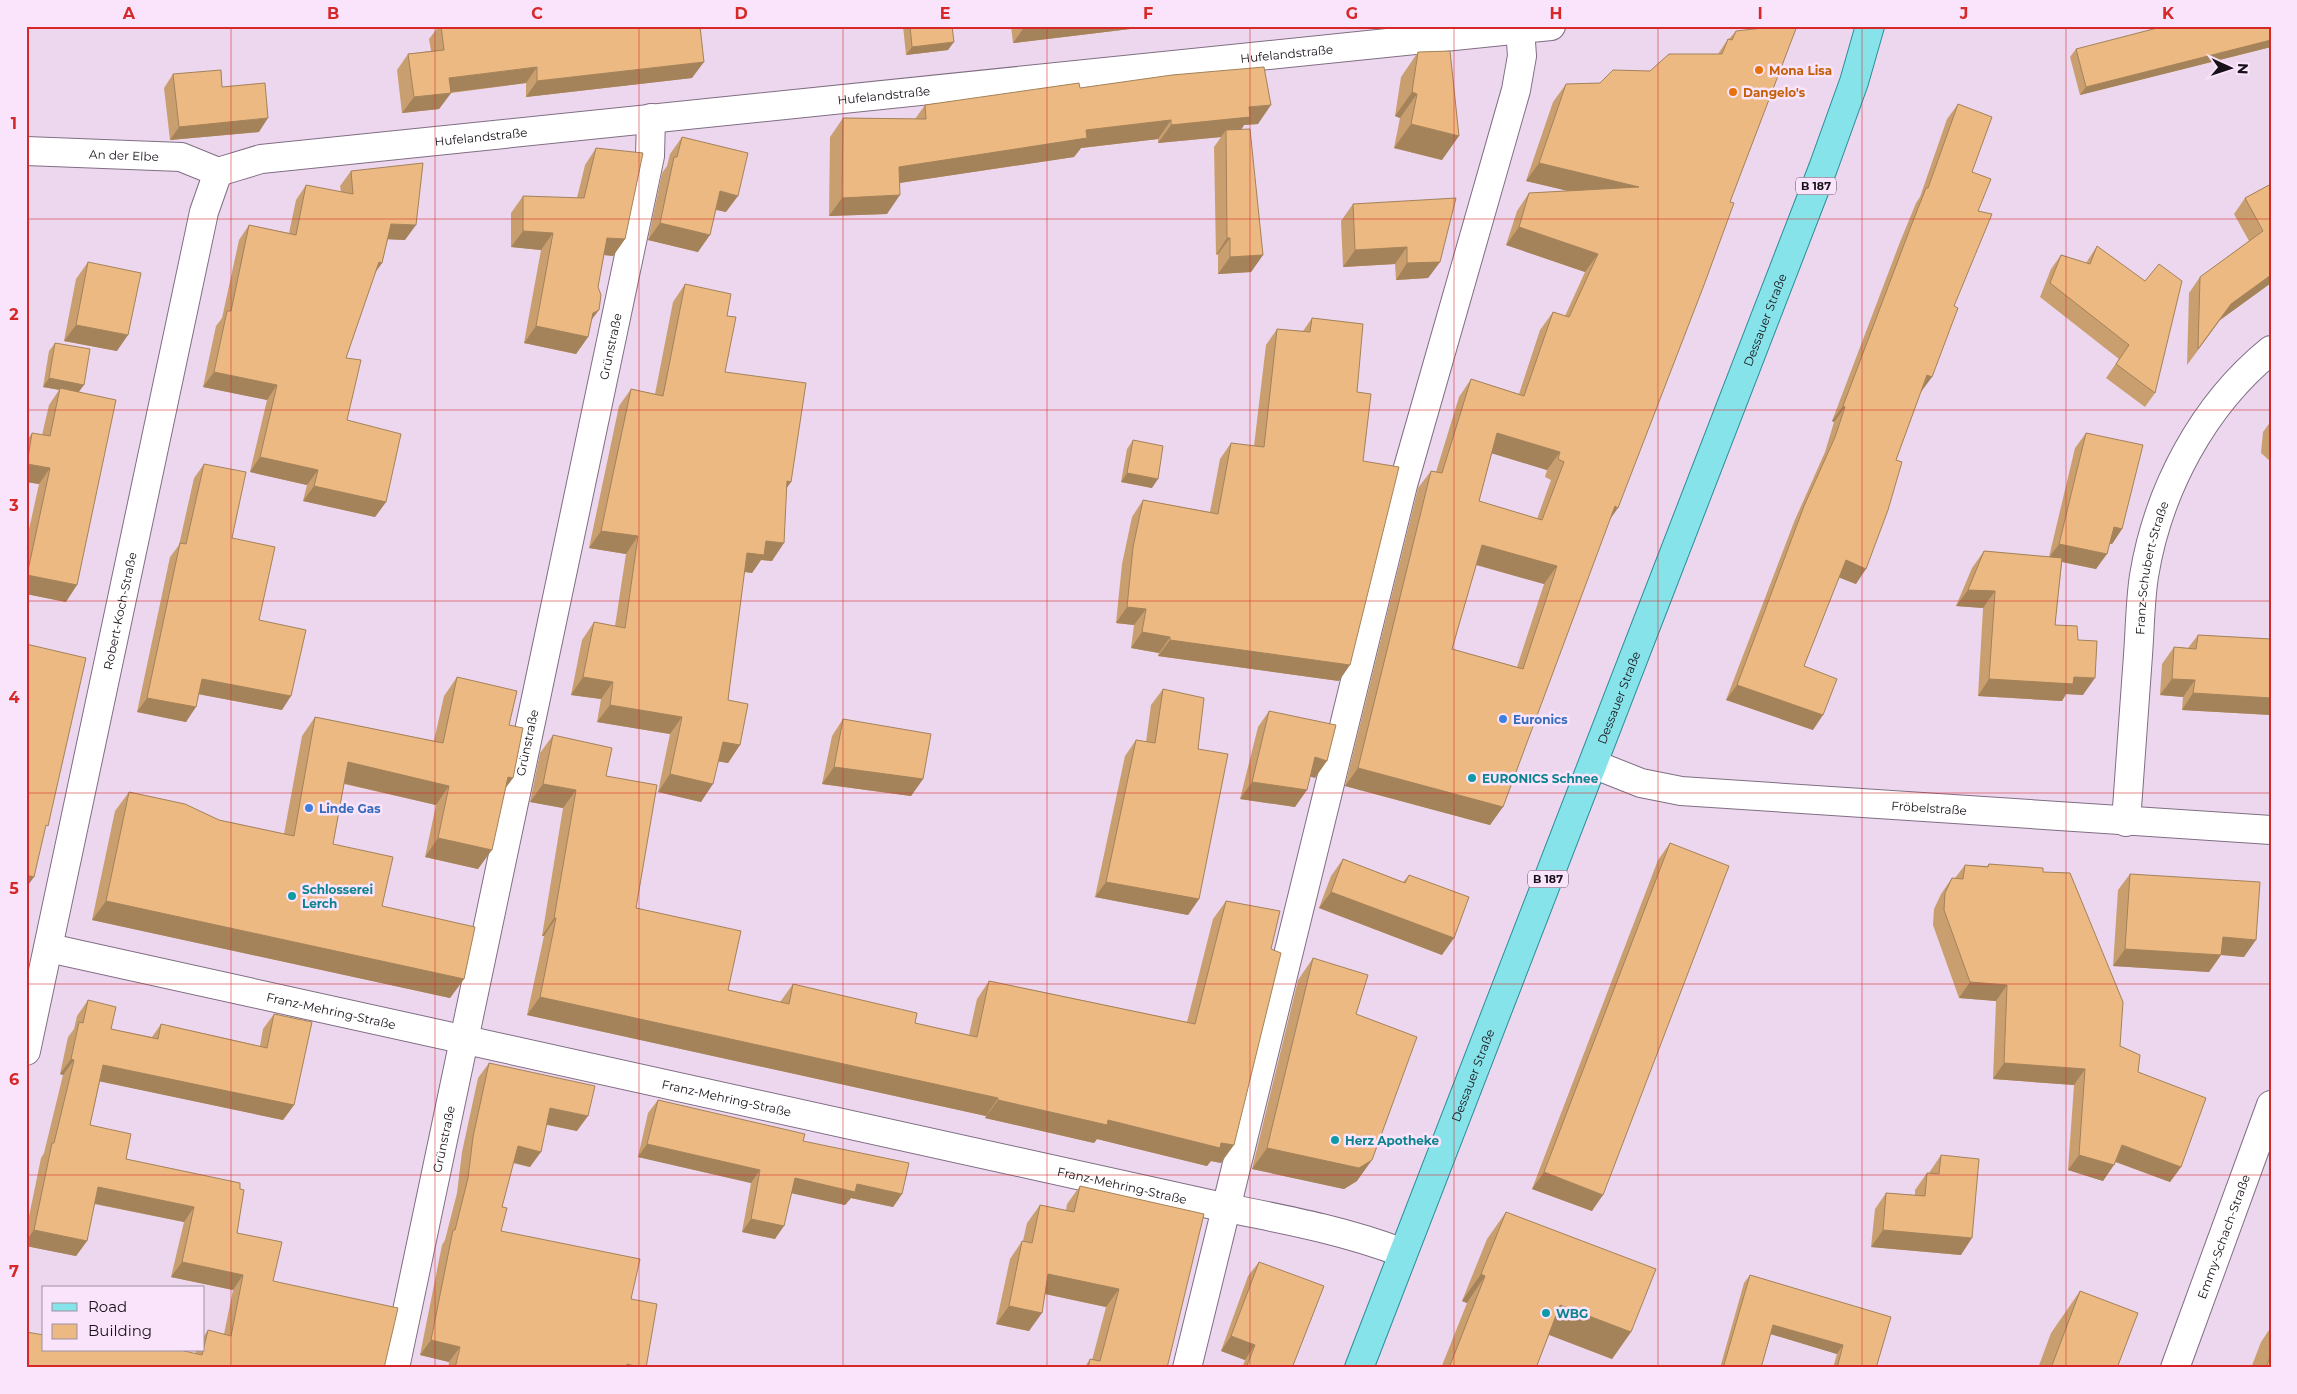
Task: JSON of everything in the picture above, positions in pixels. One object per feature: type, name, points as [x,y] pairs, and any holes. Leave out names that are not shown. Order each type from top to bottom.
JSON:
[{"type":"main road","name":"Dessauer Straße","points":[[1359,1368],[1823,168],[1854,82],[1864,28]]},
{"type":"street","name":"Hufelandstraße","points":[[218,172],[261,159],[1551,26]]},
{"type":"street","points":[[1187,1368],[1345,712],[1403,485],[1516,90],[1522,56],[1520,28]]},
{"type":"street","name":"Grünstraße","points":[[395,1368],[650,156],[651,118]]},
{"type":"street","name":"An der Elbe","points":[[26,151],[181,157],[218,172]]},
{"type":"street","name":"Robert-Koch-Straße","points":[[26,1051],[204,212],[218,172]]},
{"type":"street","name":"Franz-Schubert-Straße","points":[[2126,822],[2144,577],[2156,524],[2174,477],[2196,437],[2225,394],[2256,362],[2271,350]]},
{"type":"street","name":"Fröbelstraße","points":[[1593,764],[1641,783],[1681,792],[2271,830]]},
{"type":"street","name":"Franz-Mehring-Straße","points":[[49,948],[1227,1208],[1328,1228],[1370,1240],[1403,1253]]},
{"type":"street","name":"Emmy-Schach-Straße","points":[[2175,1368],[2271,1105]]},
{"type":"building","points":[[441,26],[700,26],[704,62],[537,81],[537,67],[449,78],[451,93],[414,97],[408,54],[444,50]]},
{"type":"building","points":[[910,26],[952,26],[954,42],[912,47]]},
{"type":"building","points":[[1797,26],[1730,202],[1734,203],[1704,285],[1618,508],[1615,506],[1503,807],[1358,768],[1431,471],[1442,473],[1471,379],[1524,396],[1553,312],[1569,317],[1598,254],[1519,227],[1529,193],[1639,187],[1539,163],[1566,84],[1600,83],[1613,70],[1650,71],[1669,54],[1722,54],[1728,39],[1732,40],[1736,31]],"holes":[[[1497,433],[1560,452],[1558,459],[1564,462],[1542,520],[1479,501]],[[1482,545],[1557,566],[1523,669],[1452,649]]]},
{"type":"building","points":[[2165,26],[2271,26],[2271,40],[2086,87],[2076,49]]},
{"type":"building","points":[[1450,51],[1459,136],[1411,124],[1417,94],[1412,92],[1418,52]]},
{"type":"building","points":[[1264,67],[1271,105],[1249,107],[1250,117],[1171,125],[1171,120],[1086,130],[1087,138],[899,167],[900,195],[842,198],[843,118],[926,119],[925,105],[1079,83],[1080,88],[1172,75]]},
{"type":"building","points":[[221,70],[222,87],[265,83],[268,118],[179,127],[173,74]]},
{"type":"building","points":[[1958,104],[1992,117],[1972,172],[1991,179],[1978,211],[1992,214],[1954,306],[1958,308],[1932,377],[1927,375],[1896,460],[1902,462],[1888,510],[1866,569],[1846,560],[1804,666],[1837,679],[1823,715],[1737,685],[1804,506],[1835,437],[1845,407],[1843,406],[1911,226],[1926,188],[1928,188]]},
{"type":"building","points":[[1250,129],[1263,255],[1230,257],[1230,238],[1227,238],[1226,130]]},
{"type":"building","points":[[682,137],[748,153],[738,196],[720,191],[710,235],[660,223],[674,157],[677,157]]},
{"type":"building","points":[[596,148],[643,153],[625,239],[607,238],[598,287],[601,295],[599,310],[593,313],[588,337],[536,326],[553,233],[523,231],[523,196],[584,198]]},
{"type":"building","points":[[423,163],[416,225],[391,224],[382,263],[379,262],[346,358],[361,360],[347,420],[401,434],[386,502],[314,486],[318,470],[260,457],[277,385],[214,372],[227,311],[231,311],[249,225],[296,235],[306,185],[353,194],[351,171]]},
{"type":"building","points":[[2271,184],[2271,275],[2231,304],[2198,349],[2200,277],[2263,231],[2245,198]]},
{"type":"building","points":[[1456,198],[1440,262],[1407,263],[1407,247],[1355,250],[1353,204]]},
{"type":"building","points":[[2097,246],[2145,281],[2159,264],[2182,281],[2155,393],[2116,364],[2129,345],[2050,283],[2061,255],[2090,264]]},
{"type":"building","points":[[88,262],[141,273],[128,335],[76,325]]},
{"type":"building","points":[[685,284],[731,294],[727,316],[736,317],[725,372],[806,383],[791,482],[787,481],[784,543],[766,541],[764,555],[747,553],[728,700],[748,704],[740,745],[723,742],[713,784],[670,774],[682,717],[610,705],[613,682],[583,677],[594,622],[625,628],[638,536],[601,531],[631,389],[663,396]]},
{"type":"building","points":[[1312,318],[1363,324],[1357,392],[1371,394],[1363,461],[1399,467],[1350,665],[1170,640],[1170,637],[1142,632],[1146,609],[1127,607],[1133,547],[1143,500],[1218,514],[1231,443],[1264,447],[1277,329],[1310,332]]},
{"type":"building","points":[[55,343],[90,349],[84,385],[49,378]]},
{"type":"building","points":[[60,388],[116,400],[77,585],[27,575],[50,468],[27,464],[32,433],[50,436]]},
{"type":"building","points":[[2086,433],[2143,445],[2122,529],[2114,527],[2107,554],[2059,544]]},
{"type":"building","points":[[1133,440],[1163,446],[1158,479],[1127,473]]},
{"type":"building","points":[[204,464],[246,472],[232,538],[275,547],[259,620],[306,630],[291,696],[202,679],[196,707],[147,698],[180,543],[186,544]]},
{"type":"building","points":[[1984,551],[2062,558],[2055,625],[2077,626],[2078,640],[2097,641],[2095,678],[2074,677],[2073,684],[1989,679],[1995,591],[1968,590]]},
{"type":"building","points":[[2198,635],[2271,639],[2271,698],[2193,693],[2195,680],[2172,679],[2174,647],[2196,649]]},
{"type":"building","points":[[26,644],[86,658],[48,826],[46,825],[34,877],[26,875]]},
{"type":"building","points":[[457,677],[517,691],[509,725],[523,728],[513,778],[508,777],[492,850],[438,838],[449,786],[348,762],[333,844],[393,857],[382,906],[475,927],[464,979],[106,901],[129,792],[185,804],[219,820],[294,836],[315,717],[443,743]]},
{"type":"building","points":[[1163,689],[1204,698],[1198,749],[1228,754],[1199,899],[1106,882],[1136,740],[1155,743]]},
{"type":"building","points":[[1269,711],[1336,725],[1327,761],[1315,757],[1307,790],[1252,782]]},
{"type":"building","points":[[843,719],[931,734],[923,779],[834,767]]},
{"type":"building","points":[[553,735],[612,748],[606,776],[657,785],[636,908],[741,931],[728,990],[789,1004],[793,984],[917,1013],[915,1023],[977,1037],[989,981],[1195,1024],[1226,901],[1280,911],[1271,949],[1281,953],[1234,1145],[1221,1143],[1220,1148],[1108,1120],[1107,1125],[998,1100],[998,1098],[540,997],[556,918],[554,918],[576,790],[543,784]]},
{"type":"building","points":[[1670,843],[1729,866],[1603,1195],[1544,1172]]},
{"type":"building","points":[[1343,859],[1405,883],[1409,875],[1469,897],[1454,938],[1331,892]]},
{"type":"building","points":[[1989,864],[2043,868],[2043,872],[2070,873],[2123,1002],[2120,1046],[2140,1055],[2138,1072],[2206,1098],[2181,1167],[2122,1145],[2114,1165],[2079,1155],[2085,1069],[2004,1063],[2007,985],[1970,982],[1944,910],[1945,893],[1952,878],[1963,879],[1965,865],[1988,867]]},
{"type":"building","points":[[2130,874],[2260,882],[2256,940],[2223,937],[2221,955],[2125,949]]},
{"type":"building","points":[[1313,958],[1368,975],[1356,1014],[1417,1037],[1372,1160],[1359,1168],[1267,1148]]},
{"type":"building","points":[[88,1000],[116,1007],[111,1029],[158,1039],[161,1024],[267,1048],[274,1014],[312,1022],[294,1105],[103,1065],[90,1125],[131,1134],[126,1159],[240,1183],[240,1189],[244,1190],[237,1233],[282,1242],[273,1281],[398,1308],[384,1368],[26,1368],[26,1332],[42,1335],[42,1352],[189,1352],[202,1355],[203,1352],[205,1352],[208,1330],[231,1336],[243,1275],[182,1262],[194,1207],[98,1187],[87,1241],[34,1230],[52,1143],[54,1143],[74,1060],[71,1059],[79,1022],[83,1023]]},
{"type":"building","points":[[489,1063],[595,1086],[588,1116],[550,1108],[541,1152],[518,1146],[502,1207],[507,1208],[501,1231],[640,1259],[631,1299],[657,1304],[646,1368],[627,1364],[627,1368],[455,1368],[460,1347],[431,1340],[453,1230],[455,1230],[468,1178],[473,1137]]},
{"type":"building","points":[[658,1100],[805,1134],[803,1141],[909,1163],[902,1194],[857,1184],[855,1192],[795,1178],[784,1226],[751,1219],[760,1170],[647,1144]]},
{"type":"building","points":[[1941,1155],[1979,1159],[1972,1238],[1883,1230],[1886,1193],[1925,1196],[1927,1173],[1939,1174]]},
{"type":"building","points":[[1080,1186],[1204,1214],[1167,1368],[1088,1368],[1090,1359],[1100,1361],[1119,1289],[1048,1274],[1042,1313],[1009,1306],[1022,1241],[1032,1243],[1040,1205],[1074,1212]]},
{"type":"building","name":"WBG","points":[[1506,1212],[1656,1269],[1631,1332],[1560,1305],[1536,1368],[1449,1368],[1485,1276],[1481,1274]]},
{"type":"building","points":[[1259,1262],[1324,1286],[1292,1368],[1246,1368],[1255,1345],[1231,1336]]},
{"type":"building","points":[[1750,1275],[1891,1317],[1876,1368],[1837,1368],[1843,1345],[1773,1325],[1761,1368],[1723,1368]]},
{"type":"building","points":[[2080,1291],[2138,1313],[2117,1368],[2051,1368]]},
{"type":"building","points":[[2271,1354],[2271,1368],[2266,1368]]},
{"type":"place","name":"Mona Lisa","points":[[1759,70]]},
{"type":"place","name":"Dangelo's","points":[[1733,92]]},
{"type":"place","name":"Euronics","points":[[1503,719]]},
{"type":"place","name":"EURONICS Schnee","points":[[1472,778]]},
{"type":"place","name":"Linde Gas","points":[[309,808]]},
{"type":"place","name":"Schlosserei Lerch","points":[[292,896]]},
{"type":"place","name":"Herz Apotheke","points":[[1335,1140]]},
{"type":"place","name":"WBG","points":[[1546,1313]]}]
